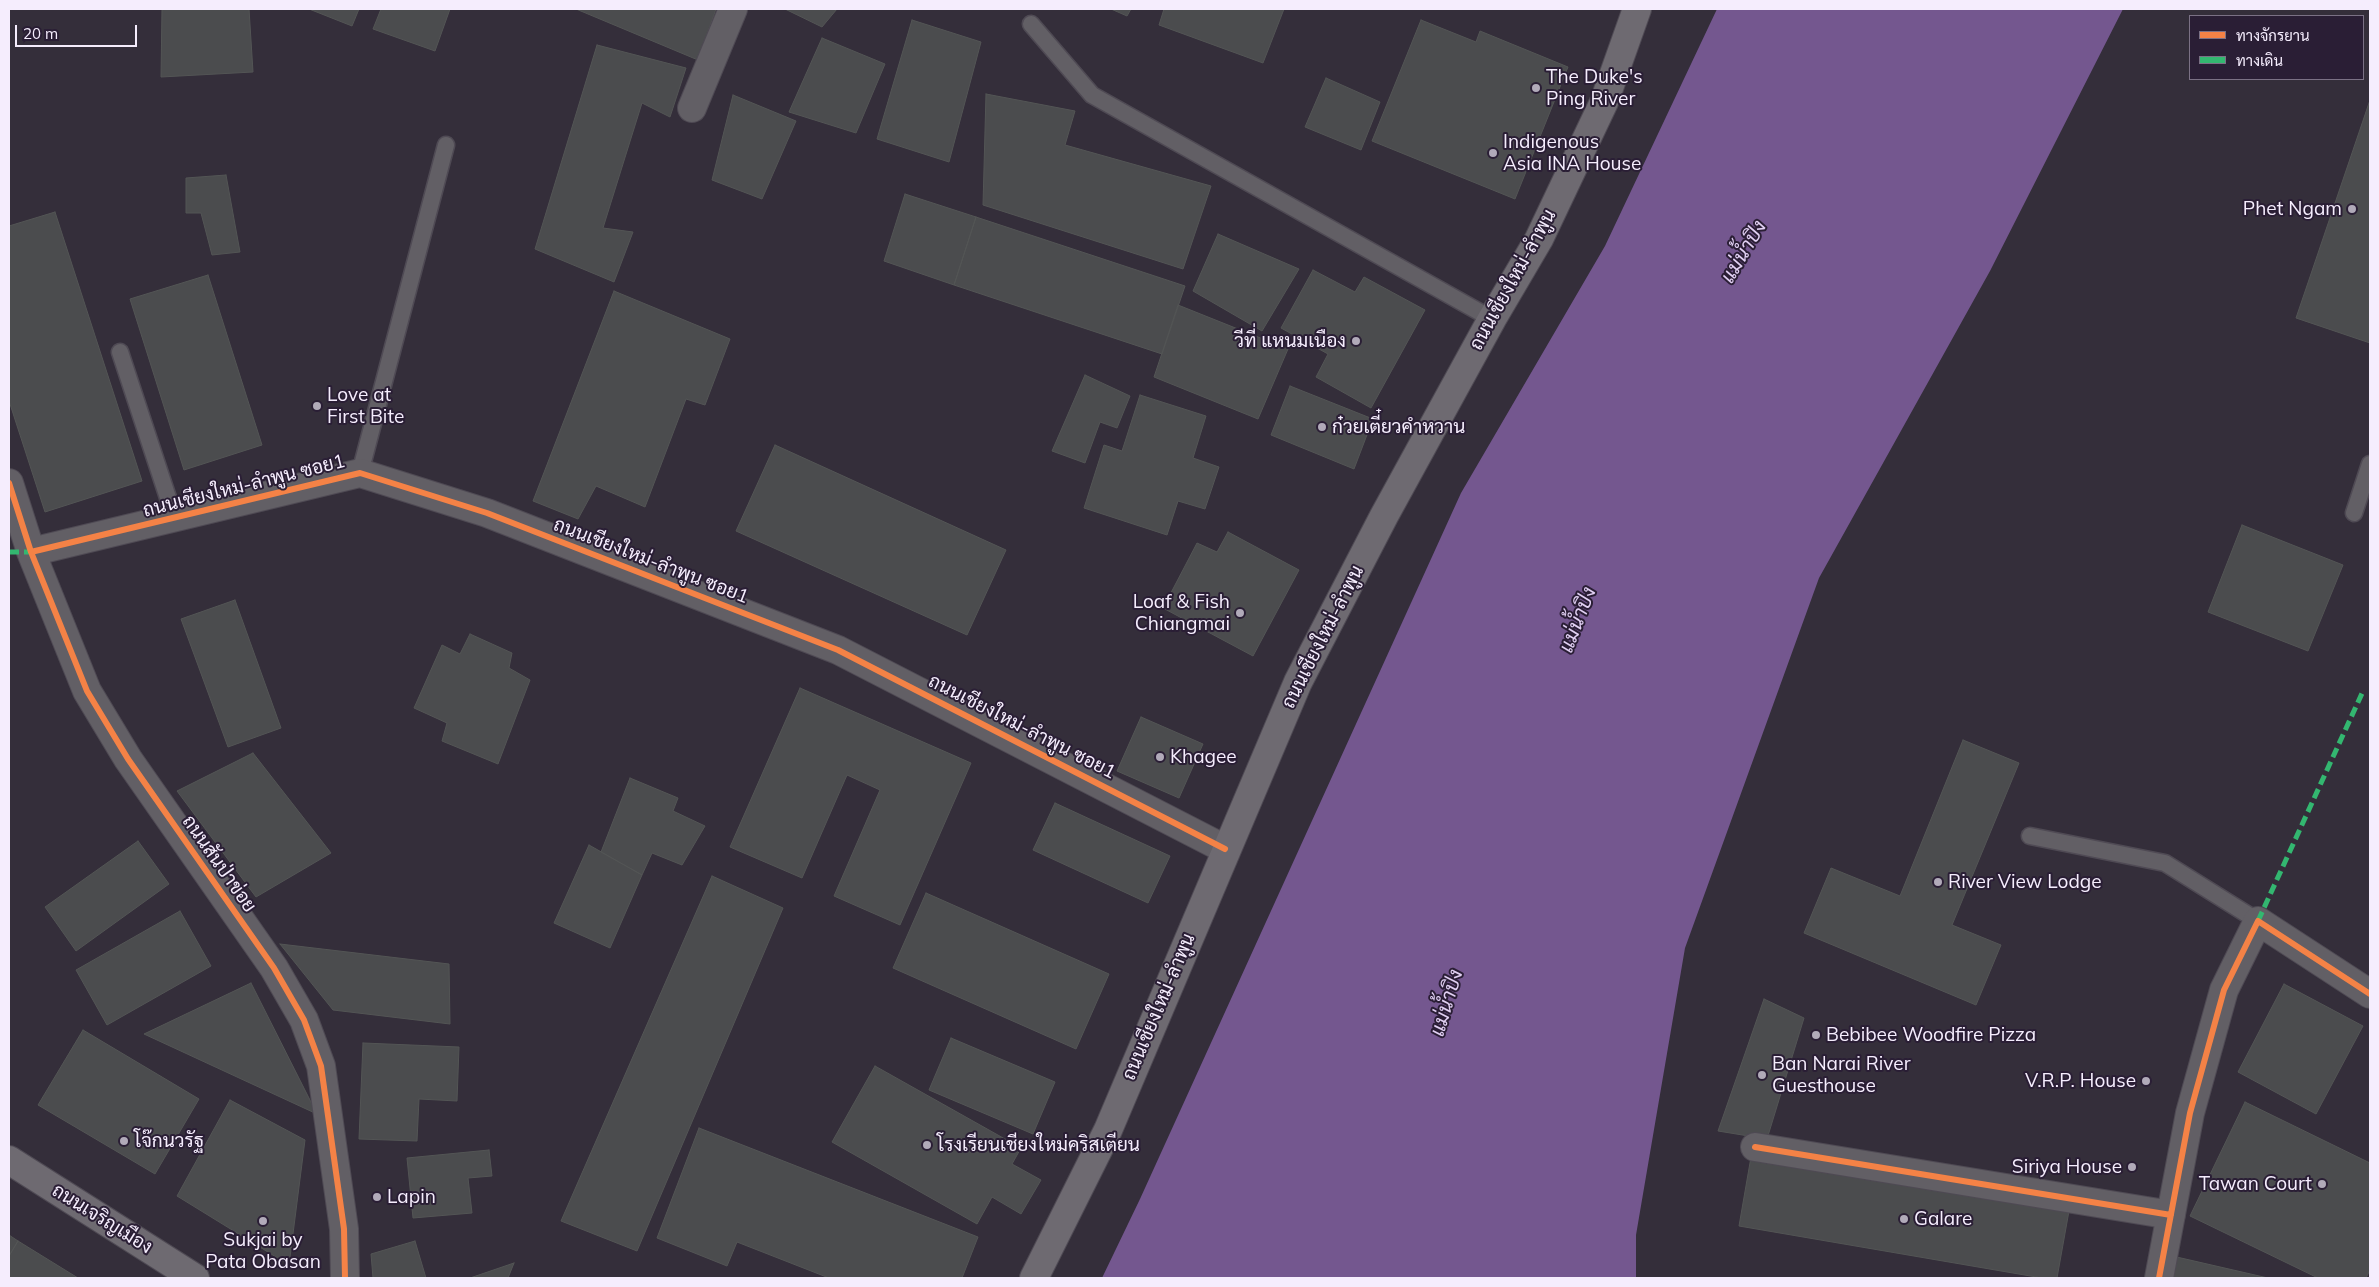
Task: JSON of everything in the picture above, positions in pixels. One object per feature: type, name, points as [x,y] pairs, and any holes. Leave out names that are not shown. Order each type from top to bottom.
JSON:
[{"type":"main road","name":"ถนนเชียงใหม่-ลำพูน","points":[[1034,1278],[1108,1130],[1298,682],[1384,516],[1492,319],[1539,240],[1596,119],[1637,9]]},
{"type":"main road","name":"ถนนเจริญเมือง","points":[[9,1160],[194,1278]]},
{"type":"street","points":[[692,108],[732,9]]},
{"type":"street","name":"ถนนเชียงใหม่-ลำพูน ซอย1","points":[[31,552],[360,473],[487,513],[838,650],[1226,849]]},
{"type":"street","name":"ถนนสันป่าข่อย","points":[[9,483],[31,552],[87,691],[128,759],[274,968],[304,1020],[321,1066],[344,1229],[344,1278]]},
{"type":"street","points":[[2159,1278],[2190,1113],[2224,990],[2258,921],[2370,994]]},
{"type":"street","points":[[1755,1147],[2171,1215]]},
{"type":"lane","points":[[1031,24],[1092,95],[1492,319]]},
{"type":"lane","points":[[360,473],[446,146]]},
{"type":"lane","points":[[120,352],[175,518]]},
{"type":"lane","points":[[2354,513],[2370,464]]},
{"type":"lane","points":[[2030,836],[2165,864],[2258,921]]},
{"type":"water","name":"แม่น้ำปิง","points":[[1717,9],[2123,9],[1990,271],[1819,578],[1685,948],[1636,1235],[1636,1278],[1102,1278],[1140,1199],[1461,493],[1605,246]]},
{"type":"building","points":[[162,9],[249,9],[253,72],[161,77]]},
{"type":"building","points":[[309,9],[359,9],[352,26]]},
{"type":"building","points":[[381,9],[450,9],[435,51],[373,29]]},
{"type":"building","points":[[576,9],[716,9],[698,60]]},
{"type":"building","points":[[785,9],[837,9],[822,27]]},
{"type":"building","points":[[1111,9],[1131,9],[1127,16]]},
{"type":"building","points":[[1164,9],[1284,9],[1263,63],[1159,25]]},
{"type":"building","points":[[912,20],[981,42],[949,162],[877,139]]},
{"type":"building","points":[[1421,20],[1476,42],[1480,31],[1568,67],[1515,199],[1372,141]]},
{"type":"building","points":[[822,38],[885,64],[856,133],[789,112]]},
{"type":"building","points":[[597,45],[686,68],[670,117],[642,103],[603,228],[633,232],[614,282],[535,249]]},
{"type":"building","points":[[1326,78],[1380,102],[1361,150],[1305,127]]},
{"type":"building","points":[[986,94],[1075,111],[1065,145],[1211,186],[1183,269],[983,205]]},
{"type":"building","points":[[733,95],[796,121],[762,199],[712,180]]},
{"type":"building","name":"Phet Ngam","points":[[2370,100],[2370,343],[2296,318]]},
{"type":"building","points":[[226,175],[240,252],[212,255],[201,213],[186,213],[186,178]]},
{"type":"building","points":[[905,194],[976,217],[954,285],[884,261]]},
{"type":"building","points":[[55,212],[142,481],[45,512],[9,401],[9,226]]},
{"type":"building","points":[[976,217],[1185,286],[1162,354],[954,285]]},
{"type":"building","points":[[1218,234],[1299,269],[1262,331],[1193,291]]},
{"type":"building","name":"วีที่ แหนมเนือง","points":[[1313,270],[1355,292],[1364,277],[1425,310],[1371,408],[1316,377],[1328,354],[1281,328]]},
{"type":"building","points":[[208,275],[262,445],[184,470],[130,299]]},
{"type":"building","points":[[614,291],[730,339],[705,405],[686,399],[645,507],[596,486],[578,519],[533,501]]},
{"type":"building","points":[[1178,305],[1288,349],[1258,419],[1154,377]]},
{"type":"building","points":[[1085,375],[1130,396],[1117,428],[1100,422],[1085,463],[1052,451]]},
{"type":"building","name":"ก๋วยเตี๋ยวคำหวาน","points":[[1290,386],[1373,419],[1354,469],[1271,435]]},
{"type":"building","points":[[1140,395],[1206,416],[1193,458],[1219,467],[1205,509],[1178,501],[1167,535],[1084,508],[1104,445],[1122,451]]},
{"type":"building","points":[[775,445],[1006,550],[967,635],[736,531]]},
{"type":"building","points":[[2242,525],[2343,565],[2308,651],[2208,612]]},
{"type":"building","points":[[1228,532],[1299,570],[1253,656],[1163,608],[1197,543],[1217,552]]},
{"type":"building","points":[[235,600],[281,728],[228,747],[181,619]]},
{"type":"building","points":[[470,634],[512,653],[509,668],[530,680],[498,764],[442,741],[447,723],[414,708],[442,645],[460,654]]},
{"type":"building","points":[[800,688],[971,763],[900,925],[834,896],[880,790],[847,775],[802,878],[730,847]]},
{"type":"building","name":"Khagee","points":[[1141,717],[1203,744],[1179,798],[1117,771]]},
{"type":"building","name":"River View Lodge","points":[[1963,740],[2019,763],[1952,925],[2001,945],[1976,1005],[1804,933],[1831,868],[1900,896]]},
{"type":"building","points":[[253,753],[331,853],[256,897],[177,791]]},
{"type":"building","points":[[630,778],[678,798],[673,811],[705,826],[682,865],[652,853],[642,875],[601,852]]},
{"type":"building","points":[[1055,803],[1170,856],[1148,903],[1033,850]]},
{"type":"building","points":[[138,841],[169,884],[76,951],[45,907]]},
{"type":"building","points":[[589,845],[642,875],[610,948],[554,923]]},
{"type":"building","points":[[712,876],[783,908],[637,1251],[561,1221]]},
{"type":"building","points":[[926,893],[1109,974],[1076,1049],[893,968]]},
{"type":"building","points":[[180,911],[211,966],[107,1025],[76,970]]},
{"type":"building","points":[[280,944],[449,964],[450,1024],[333,1010]]},
{"type":"building","points":[[251,983],[317,1114],[144,1034]]},
{"type":"building","points":[[2284,984],[2363,1026],[2316,1114],[2238,1072]]},
{"type":"building","name":"Ban Narai River Guesthouse","points":[[1764,999],[1804,1018],[1767,1139],[1718,1131]]},
{"type":"building","points":[[83,1030],[199,1099],[155,1174],[38,1105]]},
{"type":"building","points":[[951,1038],[1055,1082],[1033,1134],[929,1090]]},
{"type":"building","points":[[363,1043],[459,1047],[457,1101],[419,1099],[417,1141],[359,1139]]},
{"type":"building","name":"โรงเรียนเชียงใหม่คริสเตียน","points":[[875,1066],[1021,1148],[1012,1164],[1041,1180],[1021,1214],[992,1197],[977,1224],[832,1142]]},
{"type":"building","points":[[230,1100],[305,1140],[289,1265],[177,1196]]},
{"type":"building","points":[[2245,1102],[2370,1163],[2370,1270],[2366,1278],[2318,1278],[2190,1216]]},
{"type":"building","points":[[699,1128],[978,1237],[962,1278],[829,1278],[737,1242],[727,1266],[657,1238]]},
{"type":"building","points":[[489,1150],[492,1176],[468,1178],[472,1213],[413,1218],[407,1158]]},
{"type":"building","name":"Galare","points":[[1751,1157],[2069,1211],[2057,1278],[2042,1278],[1739,1226]]},
{"type":"building","points":[[9,1235],[18,1241],[9,1256]]},
{"type":"building","points":[[18,1241],[78,1278],[9,1278],[9,1256]]},
{"type":"building","points":[[415,1241],[426,1278],[373,1278],[371,1254]]},
{"type":"building","points":[[2168,1255],[2268,1278],[2163,1278]]},
{"type":"building","points":[[514,1263],[508,1278],[470,1278]]},
{"type":"marked path","points":[[9,552],[31,552]]},
{"type":"marked path","points":[[2258,921],[2364,689]]},
{"type":"cycle path","points":[[31,552],[360,473],[487,513],[838,650],[1225,849]]},
{"type":"cycle path","points":[[9,483],[31,552],[87,691],[128,759],[274,968],[304,1020],[321,1066],[344,1229],[345,1278]]},
{"type":"cycle path","points":[[2159,1278],[2190,1113],[2224,990],[2258,921],[2370,994]]},
{"type":"cycle path","points":[[1755,1147],[2171,1215]]},
{"type":"place","name":"The Duke's Ping River","points":[[1536,88]]},
{"type":"place","name":"Indigenous Asia INA House","points":[[1493,153]]},
{"type":"place","name":"Phet Ngam","points":[[2352,209]]},
{"type":"place","name":"วีที่ แหนมเนือง","points":[[1356,341]]},
{"type":"place","name":"Love at First Bite","points":[[317,406]]},
{"type":"place","name":"ก๋วยเตี๋ยวคำหวาน","points":[[1322,427]]},
{"type":"place","name":"Loaf & Fish Chiangmai","points":[[1240,613]]},
{"type":"place","name":"Khagee","points":[[1160,757]]},
{"type":"place","name":"River View Lodge","points":[[1938,882]]},
{"type":"place","name":"Bebibee Woodfire Pizza","points":[[1816,1035]]},
{"type":"place","name":"Ban Narai River Guesthouse","points":[[1762,1075]]},
{"type":"place","name":"V.R.P. House","points":[[2146,1081]]},
{"type":"place","name":"โจ๊กนวรัฐ","points":[[124,1141]]},
{"type":"place","name":"โรงเรียนเชียงใหม่คริสเตียน","points":[[927,1145]]},
{"type":"place","name":"Siriya House","points":[[2132,1167]]},
{"type":"place","name":"Tawan Court","points":[[2322,1184]]},
{"type":"place","name":"Lapin","points":[[377,1197]]},
{"type":"place","name":"Galare","points":[[1904,1219]]},
{"type":"place","name":"Sukjai by Pata Obasan","points":[[263,1221]]}]
